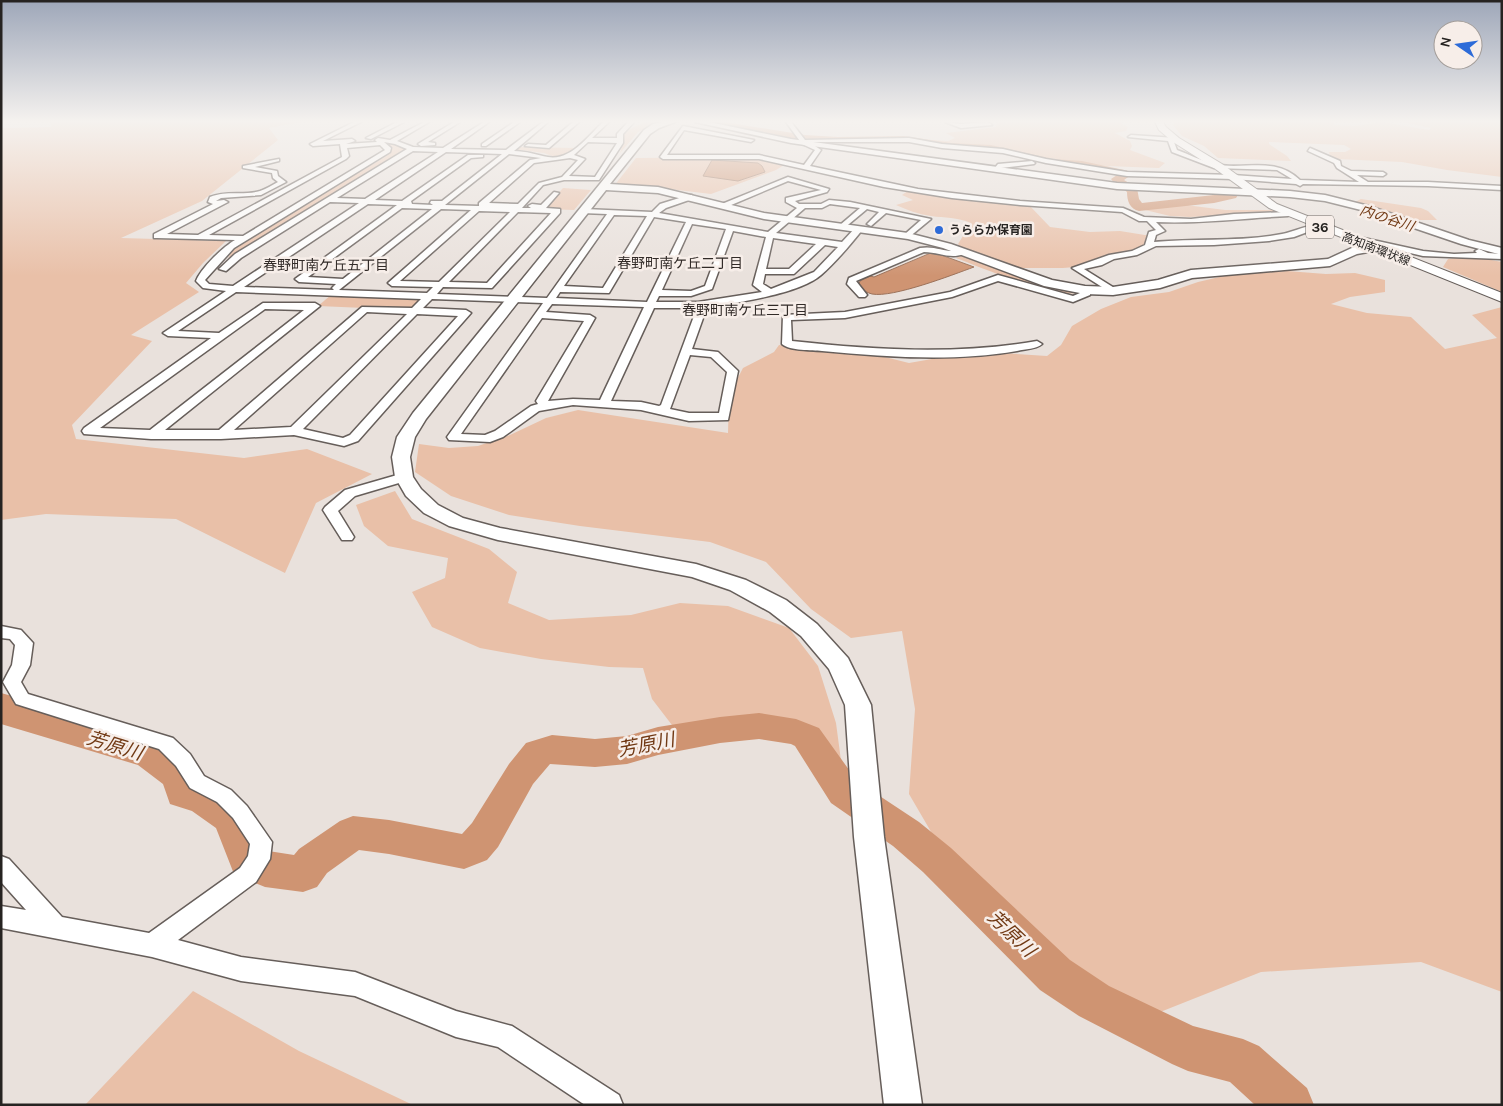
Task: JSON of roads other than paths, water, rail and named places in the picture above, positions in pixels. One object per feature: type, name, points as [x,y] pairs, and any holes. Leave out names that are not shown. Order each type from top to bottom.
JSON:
[{"type":"main road","name":"高知南環状線","points":[[1228,174],[1263,201],[1288,214],[1502,298]]},
{"type":"street","points":[[221,204],[212,202],[213,199],[219,196],[258,194],[270,190],[283,182],[275,177],[274,174]]},
{"type":"street","points":[[199,237],[315,174]]},
{"type":"street","points":[[353,174],[243,238],[226,250],[202,276],[200,281],[206,286],[235,289],[550,301],[701,304],[768,292],[800,283],[817,274],[859,229]]},
{"type":"street","points":[[233,270],[223,269],[238,256],[372,174]]},
{"type":"street","points":[[221,336],[168,333],[409,174]]},
{"type":"street","points":[[405,202],[445,174]]},
{"type":"street","points":[[151,435],[480,174]]},
{"type":"street","points":[[477,208],[392,283],[489,286],[557,211],[482,204],[517,174]]},
{"type":"street","points":[[564,178],[568,174]]},
{"type":"street","points":[[294,432],[544,183],[564,178],[597,179],[600,174]]},
{"type":"street","points":[[611,174],[599,187],[585,211],[419,417],[406,437],[401,457],[404,477],[413,492],[431,509],[456,522],[498,534],[696,571],[738,585],[778,606],[809,630],[839,664],[858,705],[869,837],[903,1105]]},
{"type":"street","points":[[834,174],[909,189],[1059,206],[1123,210],[1132,212],[1142,219],[1150,220],[1191,221],[1234,216],[1288,214]]},
{"type":"street","points":[[1030,174],[1133,188],[1308,196],[1346,202],[1502,257]]},
{"type":"street","points":[[1133,188],[1120,181],[1126,174],[1371,186],[1428,184],[1502,188]]},
{"type":"street","points":[[1289,174],[1308,196]]},
{"type":"street","points":[[1349,174],[1371,186]]},
{"type":"street","points":[[1369,174],[1383,174]]},
{"type":"street","points":[[538,175],[544,183],[567,186]]},
{"type":"street","points":[[721,206],[788,179],[826,188],[824,191],[789,200],[797,206],[822,206],[829,202],[927,219],[908,236]]},
{"type":"street","points":[[754,183],[768,186]]},
{"type":"street","points":[[599,187],[658,190],[788,220],[908,236],[963,252],[1049,283],[1085,290],[1113,290],[1160,284],[1191,274],[1330,262],[1354,251],[1375,248]]},
{"type":"street","points":[[329,200],[405,202],[477,208],[519,208],[543,207],[556,193]]},
{"type":"street","points":[[243,238],[157,236],[234,197],[310,199]]},
{"type":"street","points":[[558,289],[606,291],[653,214],[663,206],[689,197]]},
{"type":"street","points":[[871,224],[895,208],[893,206],[896,203]]},
{"type":"street","points":[[344,282],[299,280],[400,206],[441,205]]},
{"type":"street","points":[[768,292],[758,285],[770,235],[802,207]]},
{"type":"street","points":[[843,227],[865,207]]},
{"type":"street","points":[[585,211],[653,214],[770,235],[844,245]]},
{"type":"street","points":[[612,212],[453,437],[486,439],[499,434],[535,408],[544,405],[573,402],[641,406],[690,417],[724,417],[733,370],[714,354],[685,352]]},
{"type":"street","points":[[1149,245],[1152,234],[1161,231],[1150,220]]},
{"type":"street","points":[[604,403],[689,223],[693,221]]},
{"type":"street","points":[[1113,290],[1076,268],[1099,263],[1112,257],[1134,253],[1149,245],[1270,239],[1291,235],[1318,226],[1387,247],[1420,254],[1448,257],[1483,251],[1502,252]]},
{"type":"street","points":[[656,292],[682,294],[703,292],[709,287],[728,230],[731,228]]},
{"type":"street","points":[[761,271],[791,272],[823,242]]},
{"type":"street","points":[[862,295],[852,284],[852,280],[917,253],[933,250],[951,255],[963,252]]},
{"type":"street","points":[[874,275],[919,254],[917,253]]},
{"type":"street","points":[[242,270],[262,271]]},
{"type":"street","points":[[1037,344],[1005,351],[920,356],[881,354],[787,344],[786,318],[845,316],[952,294],[998,278],[1073,298],[1085,295],[1085,290]]},
{"type":"street","points":[[661,410],[666,407],[702,307],[701,304]]},
{"type":"street","points":[[221,435],[364,309],[466,313],[354,438],[344,442],[294,432],[221,435],[151,435],[88,431],[263,306],[313,307]]},
{"type":"street","points":[[540,315],[590,318],[542,401],[544,405]]},
{"type":"street","points":[[347,537],[330,510],[350,494],[404,477]]},
{"type":"street","points":[[1,632],[14,634],[24,643],[21,665],[12,682],[22,700],[166,743],[183,760],[197,782],[224,796],[240,812],[262,842],[254,867],[152,945]]},
{"type":"street","points":[[1,866],[56,927]]},
{"type":"street","points":[[1,917],[152,945],[241,969],[356,984],[456,1024],[503,1035],[609,1105]]},
{"type":"waterway","name":"内の谷川","points":[[1125,174],[1117,179],[1120,183],[1127,186]]},
{"type":"waterway","name":"内の谷川","points":[[1130,189],[1133,191],[1133,200],[1139,207],[1214,199],[1232,195]]},
{"type":"waterway","name":"芳原川","points":[[1,705],[7,713],[149,754],[178,776],[183,793],[204,800],[231,818],[248,862],[265,869],[303,874],[313,861],[353,833],[389,837],[464,852],[474,848],[485,835],[521,774],[538,753],[552,749],[595,753],[627,750],[658,741],[720,730],[759,726],[796,732],[807,737],[844,792],[906,834],[937,860],[1055,975],[1094,1001],[1188,1048],[1243,1062],[1290,1105]]},
{"type":"place","name":"うららか保育園","points":[[939,230]]},
{"type":"district","name":"春野町南ケ丘二丁目","points":[[680,263]]},
{"type":"district","name":"春野町南ケ丘五丁目","points":[[326,265]]},
{"type":"district","name":"春野町南ケ丘三丁目","points":[[745,310]]}]
